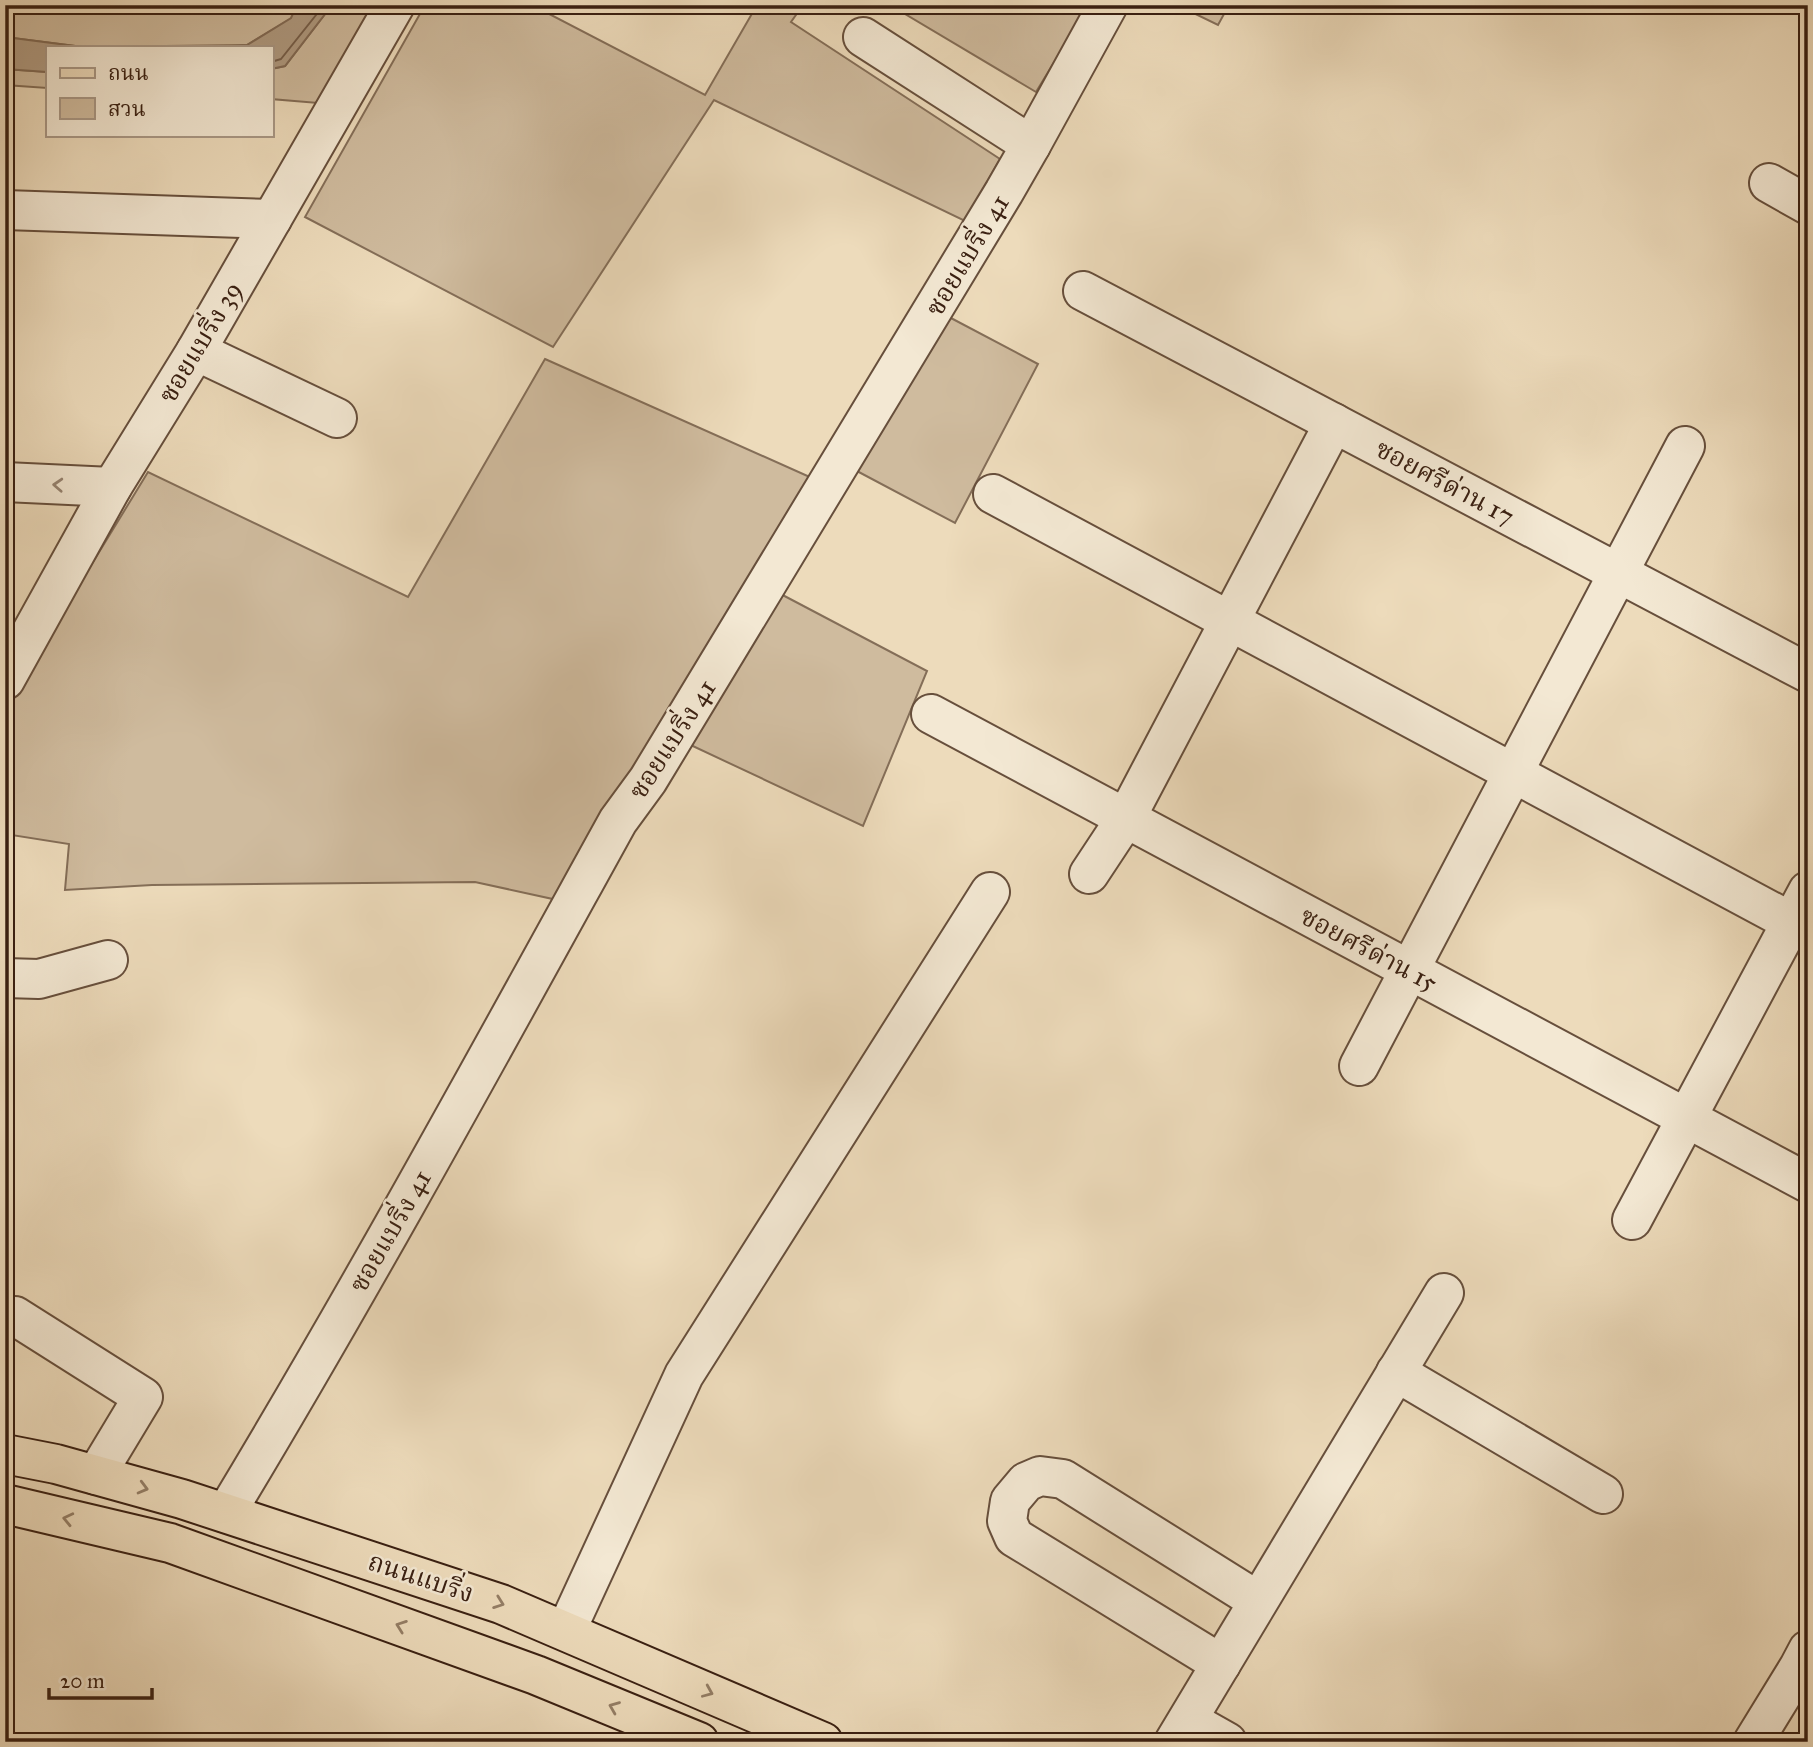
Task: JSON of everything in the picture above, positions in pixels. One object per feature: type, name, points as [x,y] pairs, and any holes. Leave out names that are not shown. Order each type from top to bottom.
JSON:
[{"type":"main road","name":"ถนนแบริ่ง","points":[[5,1454],[96,1475],[226,1513],[501,1604],[823,1742]]},
{"type":"main road","name":"ถนนแบริ่ง","points":[[5,1504],[170,1543],[536,1675],[699,1742]]},
{"type":"street","name":"ซอยแบริ่ง 39","points":[[7,672],[112,487],[196,351],[395,5]]},
{"type":"street","name":"ซอยแบริ่ง 41","points":[[226,1513],[404,1206],[618,821],[648,780],[1004,192],[1108,5]]},
{"type":"street","points":[[863,37],[1031,145]]},
{"type":"street","points":[[1769,183],[1808,205]]},
{"type":"street","points":[[5,210],[272,219]]},
{"type":"street","name":"ซอยศรีด่าน 17","points":[[1083,291],[1808,673]]},
{"type":"street","points":[[196,351],[337,418]]},
{"type":"street","points":[[1089,874],[1126,818],[1334,423]]},
{"type":"street","points":[[1359,1066],[1685,446]]},
{"type":"street","points":[[5,482],[112,487]]},
{"type":"street","points":[[993,494],[1513,773],[1802,915],[1686,1118],[1632,1220]]},
{"type":"street","name":"ซอยศรีด่าน 15","points":[[930,714],[1808,1184]]},
{"type":"street","points":[[566,1631],[684,1375],[990,892]]},
{"type":"street","points":[[5,978],[39,979],[108,960]]},
{"type":"street","points":[[1227,1742],[1181,1731],[1444,1293]]},
{"type":"street","points":[[15,1316],[143,1397],[96,1475]]},
{"type":"street","points":[[1396,1372],[1603,1494]]},
{"type":"street","points":[[1221,1664],[1014,1537],[1007,1521],[1010,1501],[1026,1482],[1040,1476],[1063,1479],[1258,1601]]},
{"type":"street","points":[[1753,1742],[1808,1650]]},
{"type":"green space","points":[[5,5],[297,5],[292,18],[247,45],[75,46],[5,37]]},
{"type":"green space","points":[[332,5],[374,5],[318,103],[273,99],[273,69],[285,66]]},
{"type":"green space","points":[[425,5],[532,5],[705,95],[757,5],[803,5],[791,22],[1000,159],[965,221],[714,100],[553,347],[305,217]]},
{"type":"green space","points":[[890,5],[1089,5],[1036,92]]},
{"type":"green space","points":[[1177,5],[1229,5],[1218,25]]},
{"type":"green space","points":[[5,69],[46,72],[46,88],[5,85]]},
{"type":"green space","points":[[949,317],[1038,364],[955,523],[855,470]]},
{"type":"green space","points":[[545,359],[812,478],[553,899],[475,882],[152,885],[65,890],[69,844],[5,834],[5,706],[148,472],[408,597]]},
{"type":"green space","points":[[775,591],[927,671],[863,826],[680,740]]},
{"type":"water","points":[[297,5],[332,5],[285,66],[273,69],[273,46],[229,46],[247,45],[291,18]]},
{"type":"water","points":[[5,37],[75,46],[46,46],[46,72],[5,69]]}]
